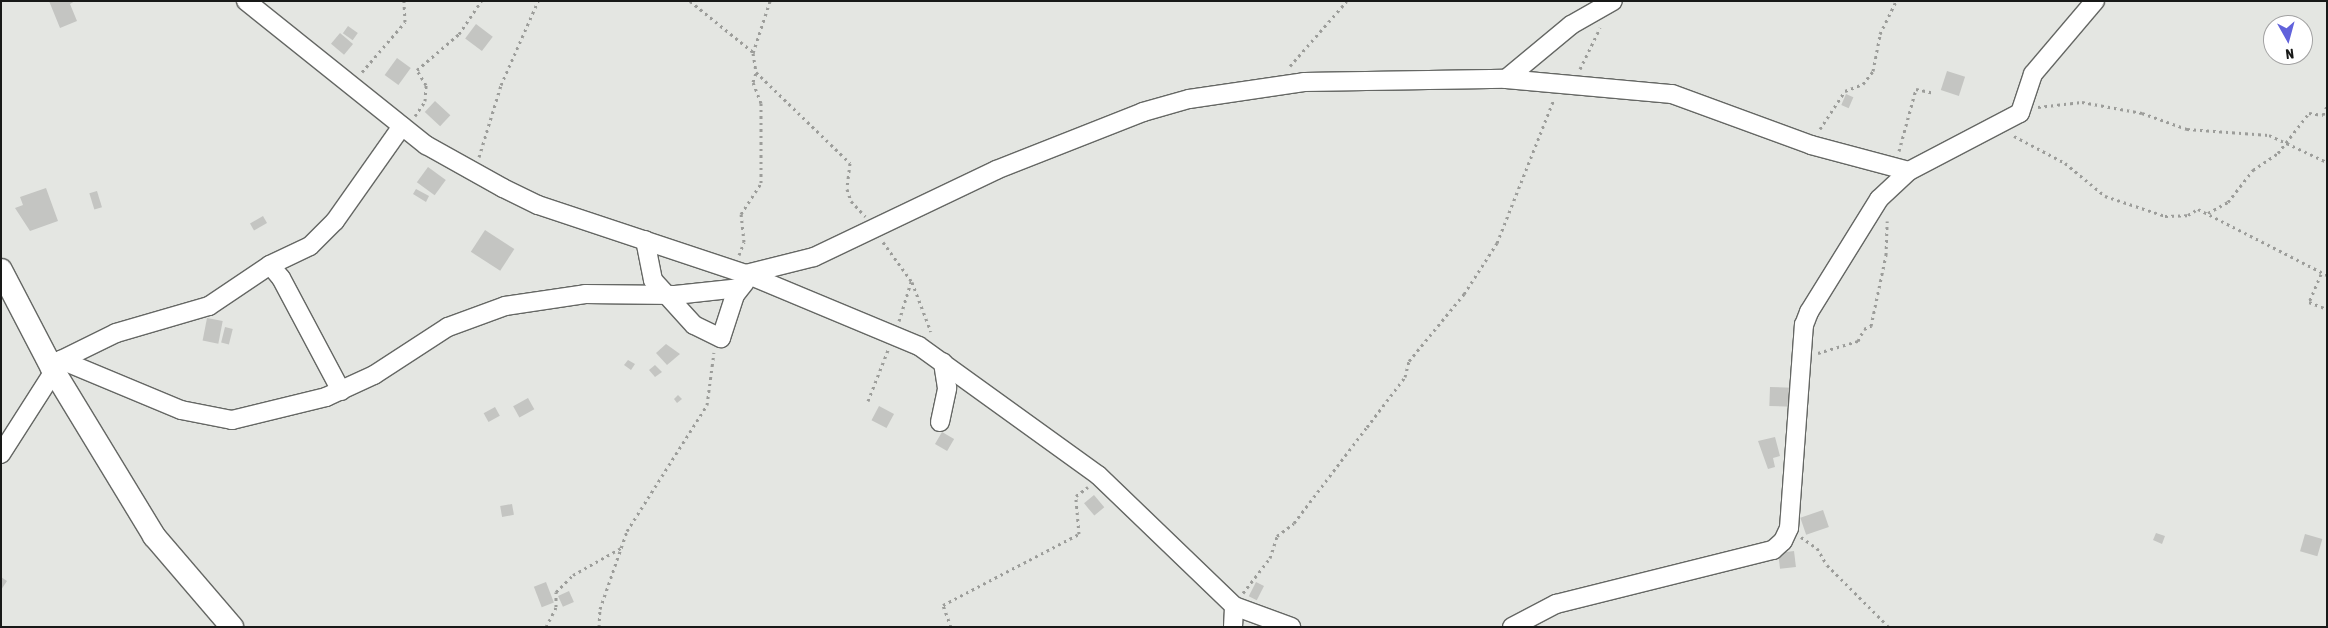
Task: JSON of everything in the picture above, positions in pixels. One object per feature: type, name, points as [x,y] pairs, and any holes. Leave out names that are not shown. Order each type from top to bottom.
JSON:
[{"type":"street","points":[[246,1],[405,128],[473,171],[538,205],[645,240],[894,334],[943,362],[1098,475],[1234,606],[1291,627]]},
{"type":"street","points":[[1512,627],[1556,604],[1772,550],[1789,528],[1804,325],[1865,218],[1901,170],[1999,127],[2020,112],[2033,74],[2095,1]]},
{"type":"street","points":[[1506,80],[1572,25],[1612,2]]},
{"type":"street","points":[[56,364],[206,418],[232,420],[272,412],[341,391],[396,362],[448,326],[490,310],[584,294],[666,295],[805,260],[875,232],[996,170],[1143,112],[1190,99],[1277,85],[1506,80],[1672,94],[1811,144],[1901,170]]},
{"type":"street","points":[[1,454],[56,364],[116,333],[209,306],[270,266],[324,235],[405,128]]},
{"type":"street","points":[[645,240],[650,274],[666,295],[694,325],[720,338],[743,277]]},
{"type":"street","points":[[270,266],[281,278],[341,391]]},
{"type":"street","points":[[1,270],[154,536],[232,627]]},
{"type":"street","points":[[940,422],[947,388],[943,362]]},
{"type":"street","points":[[1233,627],[1234,606]]},
{"type":"path","points":[[352,87],[405,22],[404,1]]},
{"type":"path","points":[[474,1],[477,8]]},
{"type":"path","points":[[405,128],[425,101],[426,85],[417,70],[459,34],[481,1]]},
{"type":"path","points":[[473,171],[501,84],[538,1]]},
{"type":"path","points":[[690,1],[753,53]]},
{"type":"path","points":[[743,277],[744,242],[741,214],[760,183],[761,102],[753,82],[756,72],[753,53],[770,1]]},
{"type":"path","points":[[1277,85],[1347,1]]},
{"type":"path","points":[[1811,144],[1845,91],[1863,84],[1873,71],[1880,34],[1896,1]]},
{"type":"path","points":[[1234,606],[1270,558],[1277,536],[1294,523],[1325,483],[1497,243],[1564,85],[1612,2]]},
{"type":"path","points":[[756,72],[850,163],[847,189],[851,201],[912,282],[943,362]]},
{"type":"path","points":[[1901,170],[1916,89],[1935,93]]},
{"type":"path","points":[[2020,112],[2055,102],[2082,102],[2142,113],[2187,129],[2264,134],[2327,162]]},
{"type":"path","points":[[2208,213],[2228,202],[2252,170],[2273,158],[2309,113],[2323,115],[2327,106]]},
{"type":"path","points":[[1999,127],[2065,163],[2105,196],[2165,216],[2188,216],[2198,209],[2321,274],[2327,275]]},
{"type":"path","points":[[1804,325],[1818,354],[1858,341],[1864,329],[1871,326],[1886,255],[1889,188]]},
{"type":"path","points":[[2321,274],[2309,302],[2327,309]]},
{"type":"path","points":[[868,401],[912,282]]},
{"type":"path","points":[[599,627],[600,609],[621,548],[642,503],[706,405],[711,358],[720,338]]},
{"type":"path","points":[[951,627],[943,605],[1079,534],[1076,496],[1098,475]]},
{"type":"path","points":[[1789,528],[1817,548],[1827,565],[1889,627]]},
{"type":"path","points":[[546,627],[556,607],[556,592],[573,575],[621,548]]},
{"type":"building","points":[[49,1],[75,1],[70,4],[77,21],[60,28]]},
{"type":"building","points":[[476,24],[493,37],[482,51],[465,38]]},
{"type":"building","points":[[348,26],[358,33],[353,40],[343,33]]},
{"type":"building","points":[[340,33],[353,44],[344,55],[331,44]]},
{"type":"building","points":[[397,58],[411,68],[398,85],[385,75]]},
{"type":"building","points":[[1947,71],[1965,77],[1959,96],[1941,90]]},
{"type":"building","points":[[1846,94],[1853,97],[1849,108],[1841,105]]},
{"type":"building","points":[[435,101],[450,115],[440,126],[425,112]]},
{"type":"building","points":[[428,167],[446,180],[435,195],[417,182]]},
{"type":"building","points":[[46,188],[58,221],[30,231],[15,208],[23,205],[20,197]]},
{"type":"building","points":[[416,189],[429,196],[426,202],[413,194]]},
{"type":"building","points":[[97,191],[102,207],[94,210],[89,193]]},
{"type":"building","points":[[263,216],[267,223],[254,230],[250,224]]},
{"type":"building","points":[[485,230],[514,249],[500,271],[471,252]]},
{"type":"building","points":[[207,318],[223,321],[218,344],[203,341]]},
{"type":"building","points":[[225,327],[233,329],[229,344],[221,343]]},
{"type":"building","points":[[666,344],[680,354],[667,365],[656,353]]},
{"type":"building","points":[[628,360],[635,364],[631,370],[624,365]]},
{"type":"building","points":[[655,365],[662,372],[655,377],[649,370]]},
{"type":"building","points":[[1770,387],[1793,388],[1792,407],[1769,406]]},
{"type":"building","points":[[678,395],[682,399],[677,403],[674,399]]},
{"type":"building","points":[[528,398],[534,409],[519,418],[513,406]]},
{"type":"building","points":[[879,406],[894,414],[886,428],[871,420]]},
{"type":"building","points":[[495,407],[500,416],[488,422],[484,413]]},
{"type":"building","points":[[942,432],[954,439],[947,451],[935,444]]},
{"type":"building","points":[[1775,437],[1780,456],[1773,458],[1775,467],[1768,469],[1758,441]]},
{"type":"building","points":[[1094,495],[1104,507],[1094,516],[1084,503]]},
{"type":"building","points":[[512,504],[514,515],[502,517],[500,506]]},
{"type":"building","points":[[1823,510],[1829,527],[1806,535],[1800,518]]},
{"type":"building","points":[[2156,533],[2165,536],[2162,544],[2153,540]]},
{"type":"building","points":[[2305,534],[2322,539],[2317,556],[2300,551]]},
{"type":"building","points":[[1794,551],[1796,567],[1780,569],[1778,553]]},
{"type":"building","points":[[1,577],[7,581],[1,590]]},
{"type":"building","points":[[546,582],[554,603],[542,607],[534,587]]},
{"type":"building","points":[[1256,582],[1264,586],[1257,600],[1249,596]]},
{"type":"building","points":[[569,591],[574,602],[563,607],[558,596]]}]
